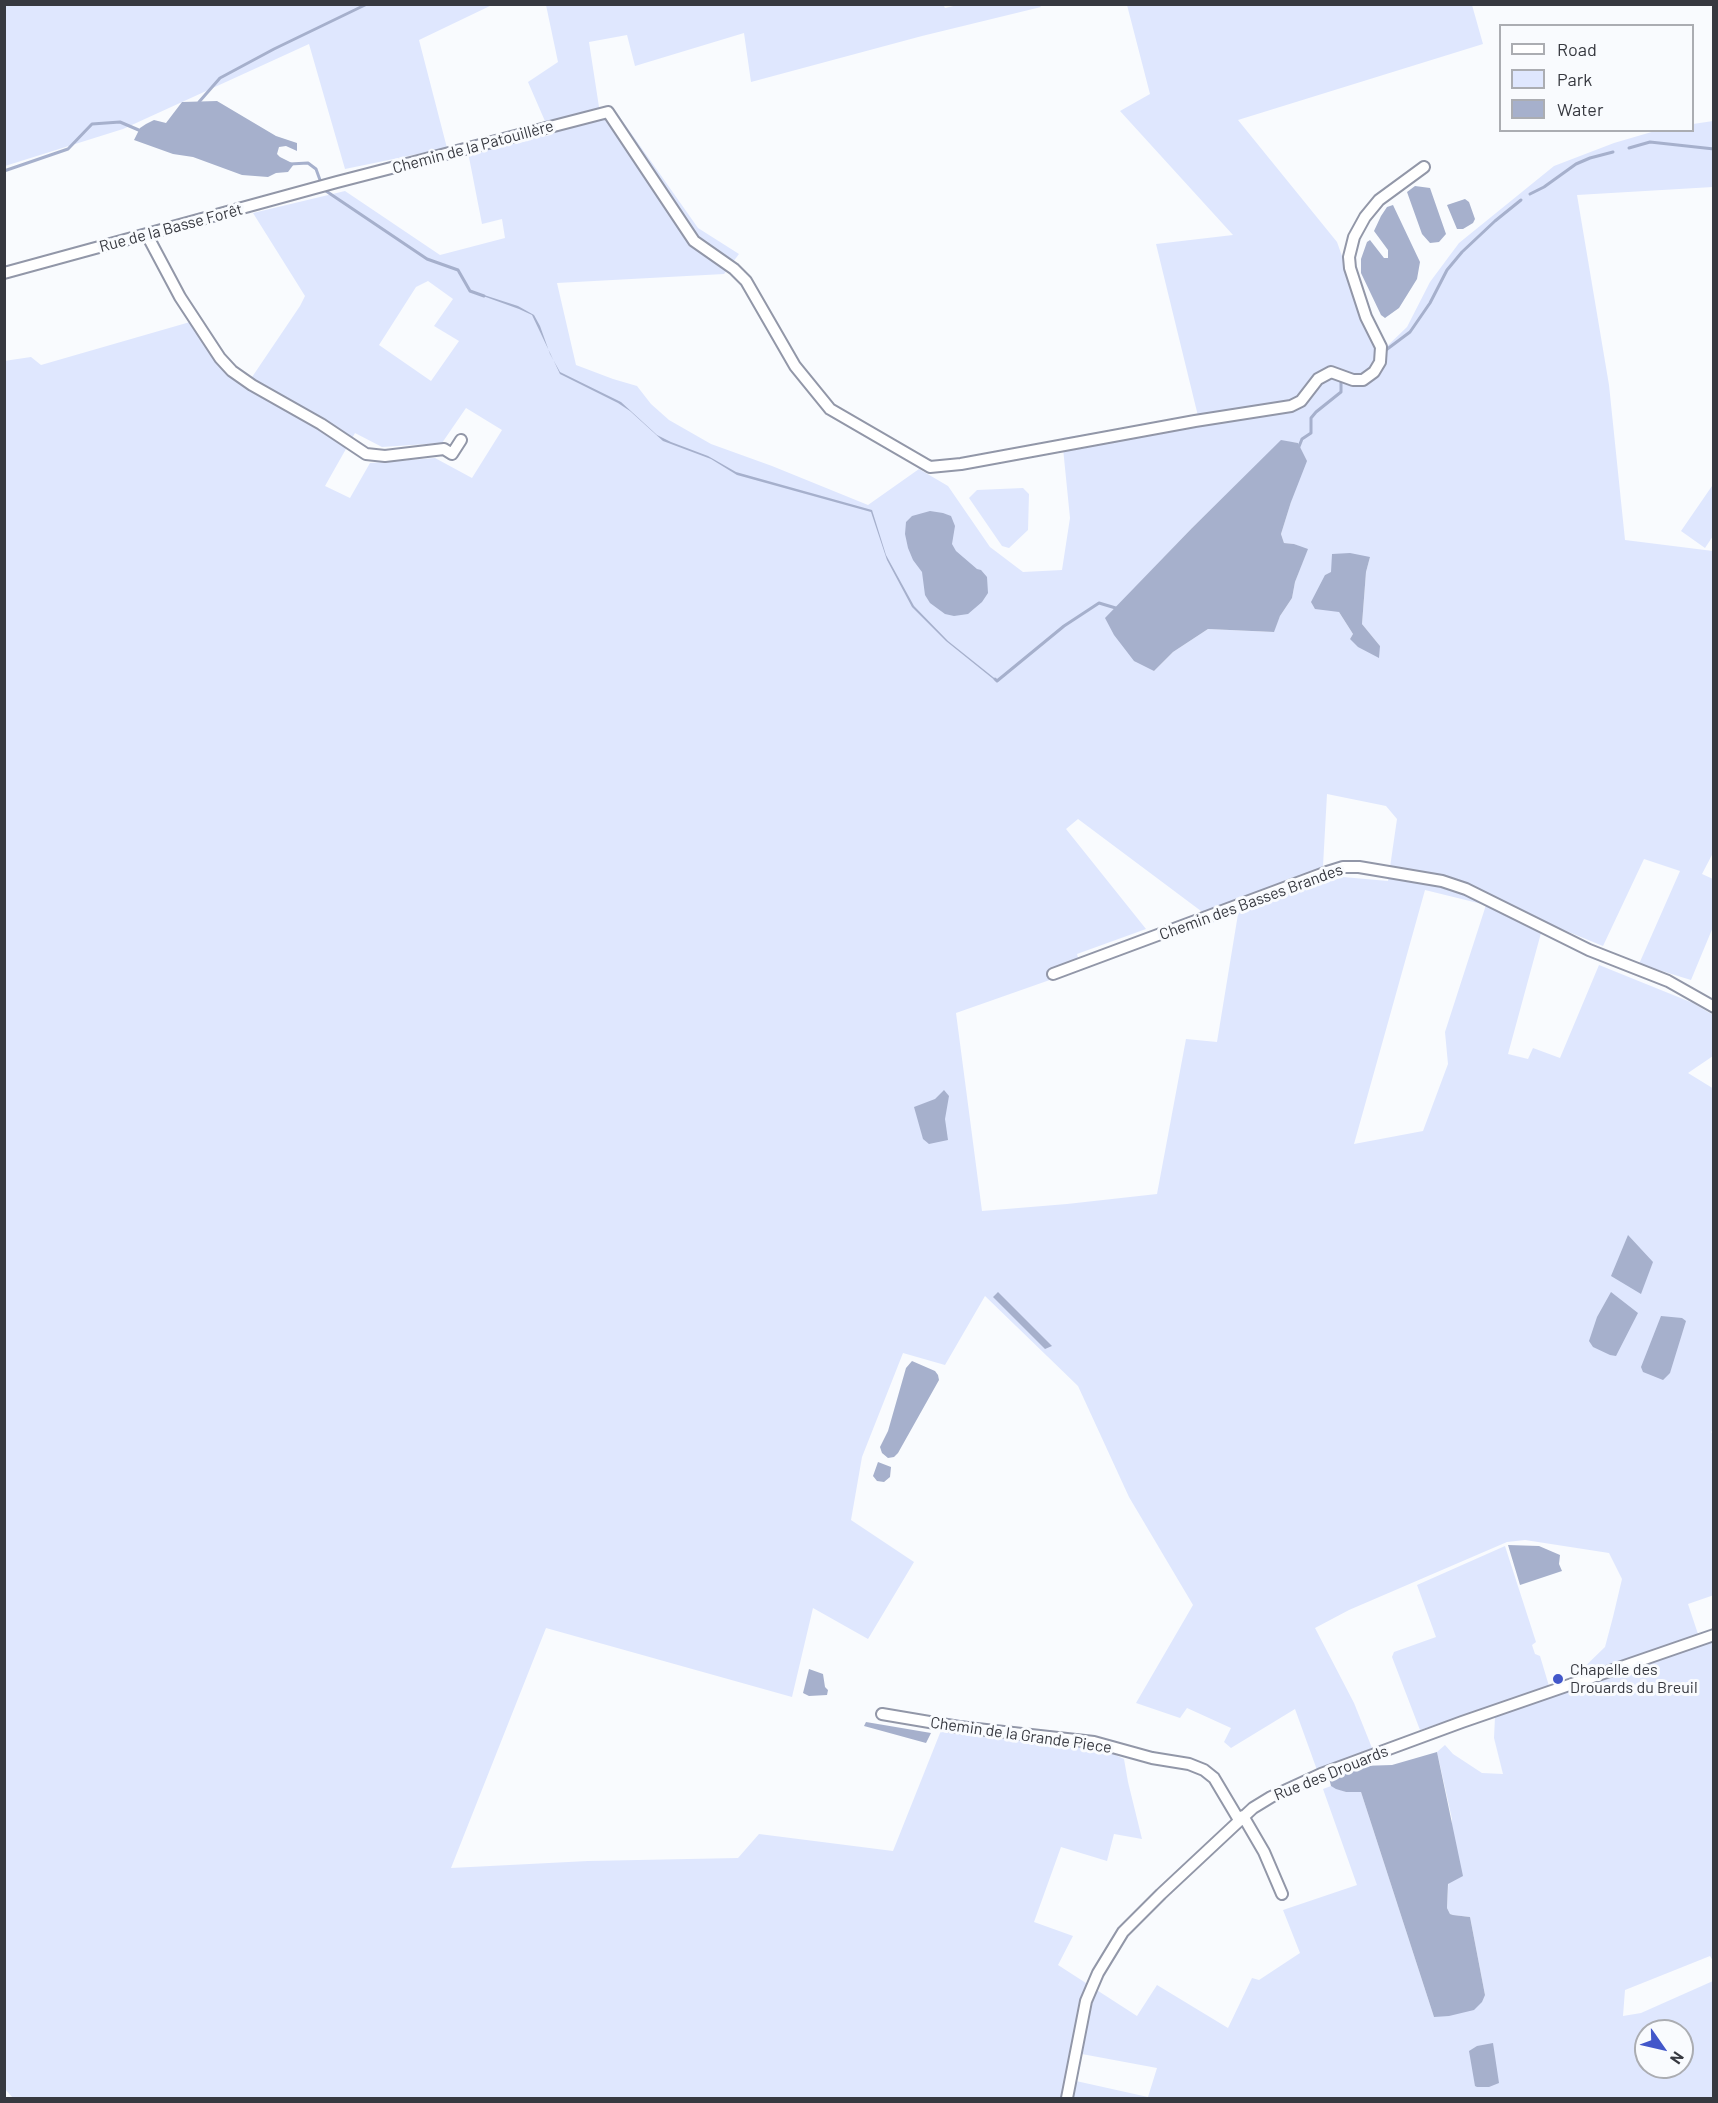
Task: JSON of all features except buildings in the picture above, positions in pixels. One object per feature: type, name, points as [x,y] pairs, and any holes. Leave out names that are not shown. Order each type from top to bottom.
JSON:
[{"type":"street","name":"Chemin de la Patouillère","points":[[337,182],[608,112],[694,241],[734,269],[746,281],[795,366],[830,409],[930,467],[961,464],[1195,421],[1291,406],[1301,402],[1318,379],[1331,372],[1353,380],[1363,380],[1374,372],[1380,362],[1381,347],[1366,316],[1350,268],[1349,257],[1354,237],[1365,217],[1379,200],[1424,166]]},
{"type":"street","name":"Rue de la Basse Forêt","points":[[4,273],[337,182]]},
{"type":"street","points":[[147,235],[180,297],[220,358],[232,371],[252,385],[321,424],[366,454],[385,456],[444,449],[452,454],[460,440]]},
{"type":"street","name":"Chemin des Basses Brandes","points":[[1053,974],[1327,872],[1343,867],[1359,867],[1442,881],[1466,890],[1589,950],[1668,981],[1713,1007]]},
{"type":"street","name":"Rue des Drouards","points":[[1067,2098],[1086,2001],[1098,1973],[1123,1932],[1241,1818],[1271,1797],[1321,1774],[1469,1719],[1713,1635]]},
{"type":"street","name":"Chemin de la Grande Piece","points":[[882,1714],[947,1726],[1094,1742],[1152,1758],[1189,1764],[1204,1770],[1214,1778],[1264,1852],[1282,1894]]},
{"type":"green space","points":[[5,4],[492,5],[419,40],[447,148],[345,169],[309,44],[123,129],[5,166]]},
{"type":"green space","points":[[943,4],[945,8],[962,4],[1039,5],[1041,7],[751,82],[744,33],[635,66],[627,35],[589,42],[601,120],[619,116],[698,228],[739,254],[724,274],[557,283],[576,365],[637,386],[651,404],[669,420],[711,444],[868,505],[919,469],[948,486],[990,547],[1023,572],[1062,570],[1070,518],[1062,438],[1198,416],[1156,244],[1233,235],[1120,111],[1150,94],[1127,5],[1472,5],[1483,44],[1238,120],[1337,242],[1374,346],[1382,351],[1407,327],[1430,282],[1459,243],[1554,166],[1614,143],[1652,132],[1694,132],[1694,124],[1713,121],[1713,187],[1577,195],[1609,385],[1625,540],[1713,551],[1714,851],[1702,874],[1713,879],[1713,927],[1691,980],[1639,964],[1680,871],[1644,859],[1603,946],[1544,922],[1508,1054],[1528,1059],[1533,1048],[1560,1058],[1599,965],[1693,1003],[1713,1015],[1713,1056],[1688,1073],[1714,1089],[1714,1429],[1711,1432],[1714,1435],[1714,1595],[1688,1604],[1701,1643],[1713,1640],[1713,1961],[1710,1956],[1625,1990],[1623,2016],[1641,2013],[1713,1981],[1713,2098],[1073,2098],[1076,2081],[1148,2097],[1157,2068],[1071,2052],[1062,2098],[13,2098],[4,2088],[4,361],[31,357],[41,365],[190,322],[217,360],[246,386],[305,296],[253,213],[345,191],[440,255],[505,238],[502,219],[482,224],[468,152],[551,135],[528,82],[558,62],[546,5]],"holes":[[[428,281],[453,299],[434,326],[459,341],[431,381],[379,345],[416,287]],[[466,408],[502,430],[472,478],[435,458],[370,463],[350,498],[325,486],[355,433],[382,447],[442,443]],[[1281,441],[1298,443],[1291,502],[1281,534],[1284,543],[1294,544],[1307,550],[1295,582],[1292,598],[1273,632],[1208,629],[1173,652],[1154,671],[1106,618],[1192,528]],[[1370,557],[1366,572],[1362,624],[1380,646],[1350,639],[1353,634],[1339,612],[1325,575]],[[1327,794],[1386,806],[1397,819],[1388,881],[1343,877],[1322,884]],[[1078,819],[1201,911],[1209,924],[1238,914],[1217,1042],[1186,1039],[1157,1194],[982,1211],[956,1013],[1081,969],[1077,954],[1146,929],[1066,829]],[[1425,890],[1486,905],[1445,1032],[1448,1064],[1423,1131],[1354,1144]],[[985,1296],[1078,1386],[1129,1497],[1193,1605],[1136,1703],[1180,1718],[1187,1708],[1231,1728],[1224,1742],[1231,1748],[1295,1709],[1317,1770],[1372,1748],[1354,1703],[1315,1628],[1349,1610],[1507,1542],[1525,1540],[1609,1553],[1622,1579],[1605,1647],[1575,1676],[1578,1687],[1495,1717],[1494,1738],[1503,1774],[1482,1773],[1453,1754],[1445,1745],[1437,1752],[1452,1819],[1447,1908],[1450,1914],[1470,1917],[1485,1995],[1434,2017],[1361,1792],[1346,1792],[1331,1786],[1323,1789],[1357,1885],[1283,1910],[1300,1953],[1259,1980],[1252,1978],[1228,2028],[1157,1985],[1137,2016],[1058,1965],[1073,1936],[1034,1922],[1061,1847],[1107,1861],[1114,1834],[1142,1839],[1124,1759],[1111,1753],[1117,1741],[946,1718],[893,1851],[759,1834],[738,1858],[588,1861],[451,1868],[546,1628],[792,1697],[813,1608],[868,1639],[914,1562],[851,1520],[862,1457],[903,1353],[945,1365]]]},
{"type":"green space","points":[[1712,486],[1714,488],[1713,536],[1705,548],[1681,531]]},
{"type":"green space","points":[[1023,488],[1029,494],[1028,530],[1009,548],[1002,546],[969,498],[977,490]]},
{"type":"green space","points":[[1505,1546],[1536,1642],[1532,1645],[1535,1654],[1540,1656],[1549,1686],[1420,1730],[1392,1657],[1394,1652],[1436,1637],[1417,1585]]},
{"type":"water","points":[[217,101],[276,136],[297,143],[297,151],[286,146],[279,147],[277,154],[294,164],[288,172],[276,173],[268,177],[242,175],[193,157],[173,154],[134,140],[140,128],[146,124],[154,120],[166,123],[182,102]]},
{"type":"water","points":[[1415,186],[1430,188],[1446,234],[1439,242],[1430,243],[1422,234],[1407,192]]},
{"type":"water","points":[[1465,199],[1469,202],[1475,219],[1463,229],[1457,229],[1447,205]]},
{"type":"water","points":[[1393,205],[1420,262],[1417,279],[1399,308],[1385,318],[1381,315],[1361,273],[1361,259],[1367,242],[1370,240],[1384,258],[1388,258],[1388,250],[1374,231],[1387,207]]},
{"type":"water","points":[[484,295],[518,306],[534,315],[548,350],[532,315]]},
{"type":"water","points":[[553,360],[560,372],[621,402],[657,435],[671,442],[708,456],[736,472],[872,510],[886,555],[914,606],[948,641],[998,681],[946,641],[912,607],[887,560],[871,512],[737,475],[711,459],[663,441],[618,403],[560,374]]},
{"type":"water","points":[[1281,440],[1298,443],[1307,461],[1281,534],[1284,543],[1308,549],[1295,582],[1292,598],[1280,616],[1274,632],[1208,629],[1173,652],[1154,671],[1134,661],[1114,635],[1105,618]]},
{"type":"water","points":[[930,511],[951,516],[955,526],[952,544],[956,551],[987,577],[988,593],[982,602],[968,614],[954,616],[945,614],[930,603],[925,595],[922,572],[913,560],[905,534],[906,522],[912,516]]},
{"type":"water","points":[[1350,553],[1370,557],[1366,572],[1362,624],[1380,646],[1379,658],[1358,647],[1350,639],[1353,634],[1339,612],[1315,609],[1311,602],[1325,575],[1331,572],[1332,554]]},
{"type":"water","points":[[944,1090],[949,1096],[945,1119],[948,1140],[929,1144],[923,1139],[914,1107],[935,1099]]},
{"type":"water","points":[[1628,1235],[1653,1262],[1641,1294],[1611,1276]]},
{"type":"water","points":[[998,1292],[1052,1346],[1045,1349],[993,1297]]},
{"type":"water","points":[[1611,1292],[1638,1313],[1616,1356],[1593,1347],[1589,1341],[1597,1317]]},
{"type":"water","points":[[1661,1316],[1682,1318],[1686,1321],[1670,1373],[1663,1380],[1643,1372],[1641,1367]]},
{"type":"water","points":[[912,1361],[935,1371],[939,1380],[898,1453],[888,1458],[882,1453],[880,1447],[888,1431],[906,1368]]},
{"type":"water","points":[[878,1462],[891,1467],[890,1477],[884,1482],[877,1481],[873,1476]]},
{"type":"water","points":[[1508,1545],[1539,1546],[1560,1555],[1559,1564],[1562,1571],[1520,1585]]},
{"type":"water","points":[[809,1669],[823,1674],[825,1687],[828,1690],[827,1695],[809,1696],[803,1693]]},
{"type":"water","points":[[866,1722],[931,1733],[926,1743],[864,1726]]},
{"type":"water","points":[[1437,1752],[1463,1876],[1448,1884],[1447,1908],[1450,1914],[1470,1917],[1485,1995],[1474,2010],[1434,2017],[1361,1792],[1336,1789],[1331,1786],[1329,1778],[1361,1766],[1392,1765]]},
{"type":"water","points":[[1493,2043],[1499,2083],[1489,2087],[1477,2087],[1469,2051],[1477,2046]]},
{"type":"waterway","points":[[199,102],[220,78],[367,4]]},
{"type":"waterway","points":[[4,171],[68,149],[92,124],[120,122],[141,131]]},
{"type":"waterway","points":[[1629,148],[1650,142],[1714,149]]},
{"type":"waterway","points":[[1530,194],[1576,164],[1613,152]]},
{"type":"waterway","points":[[290,164],[308,163],[316,169],[320,180]]},
{"type":"waterway","points":[[326,191],[427,259],[458,270],[470,291],[484,296]]},
{"type":"waterway","points":[[1386,350],[1410,332],[1430,303],[1447,270],[1462,252],[1521,200]]},
{"type":"waterway","points":[[1298,449],[1302,439],[1311,433],[1311,418],[1341,392],[1341,380]]},
{"type":"waterway","points":[[995,679],[997,681],[1064,626],[1099,603],[1119,609]]},
{"type":"place","name":"Chapelle des Drouards du Breuil","points":[[1558,1679]]}]
